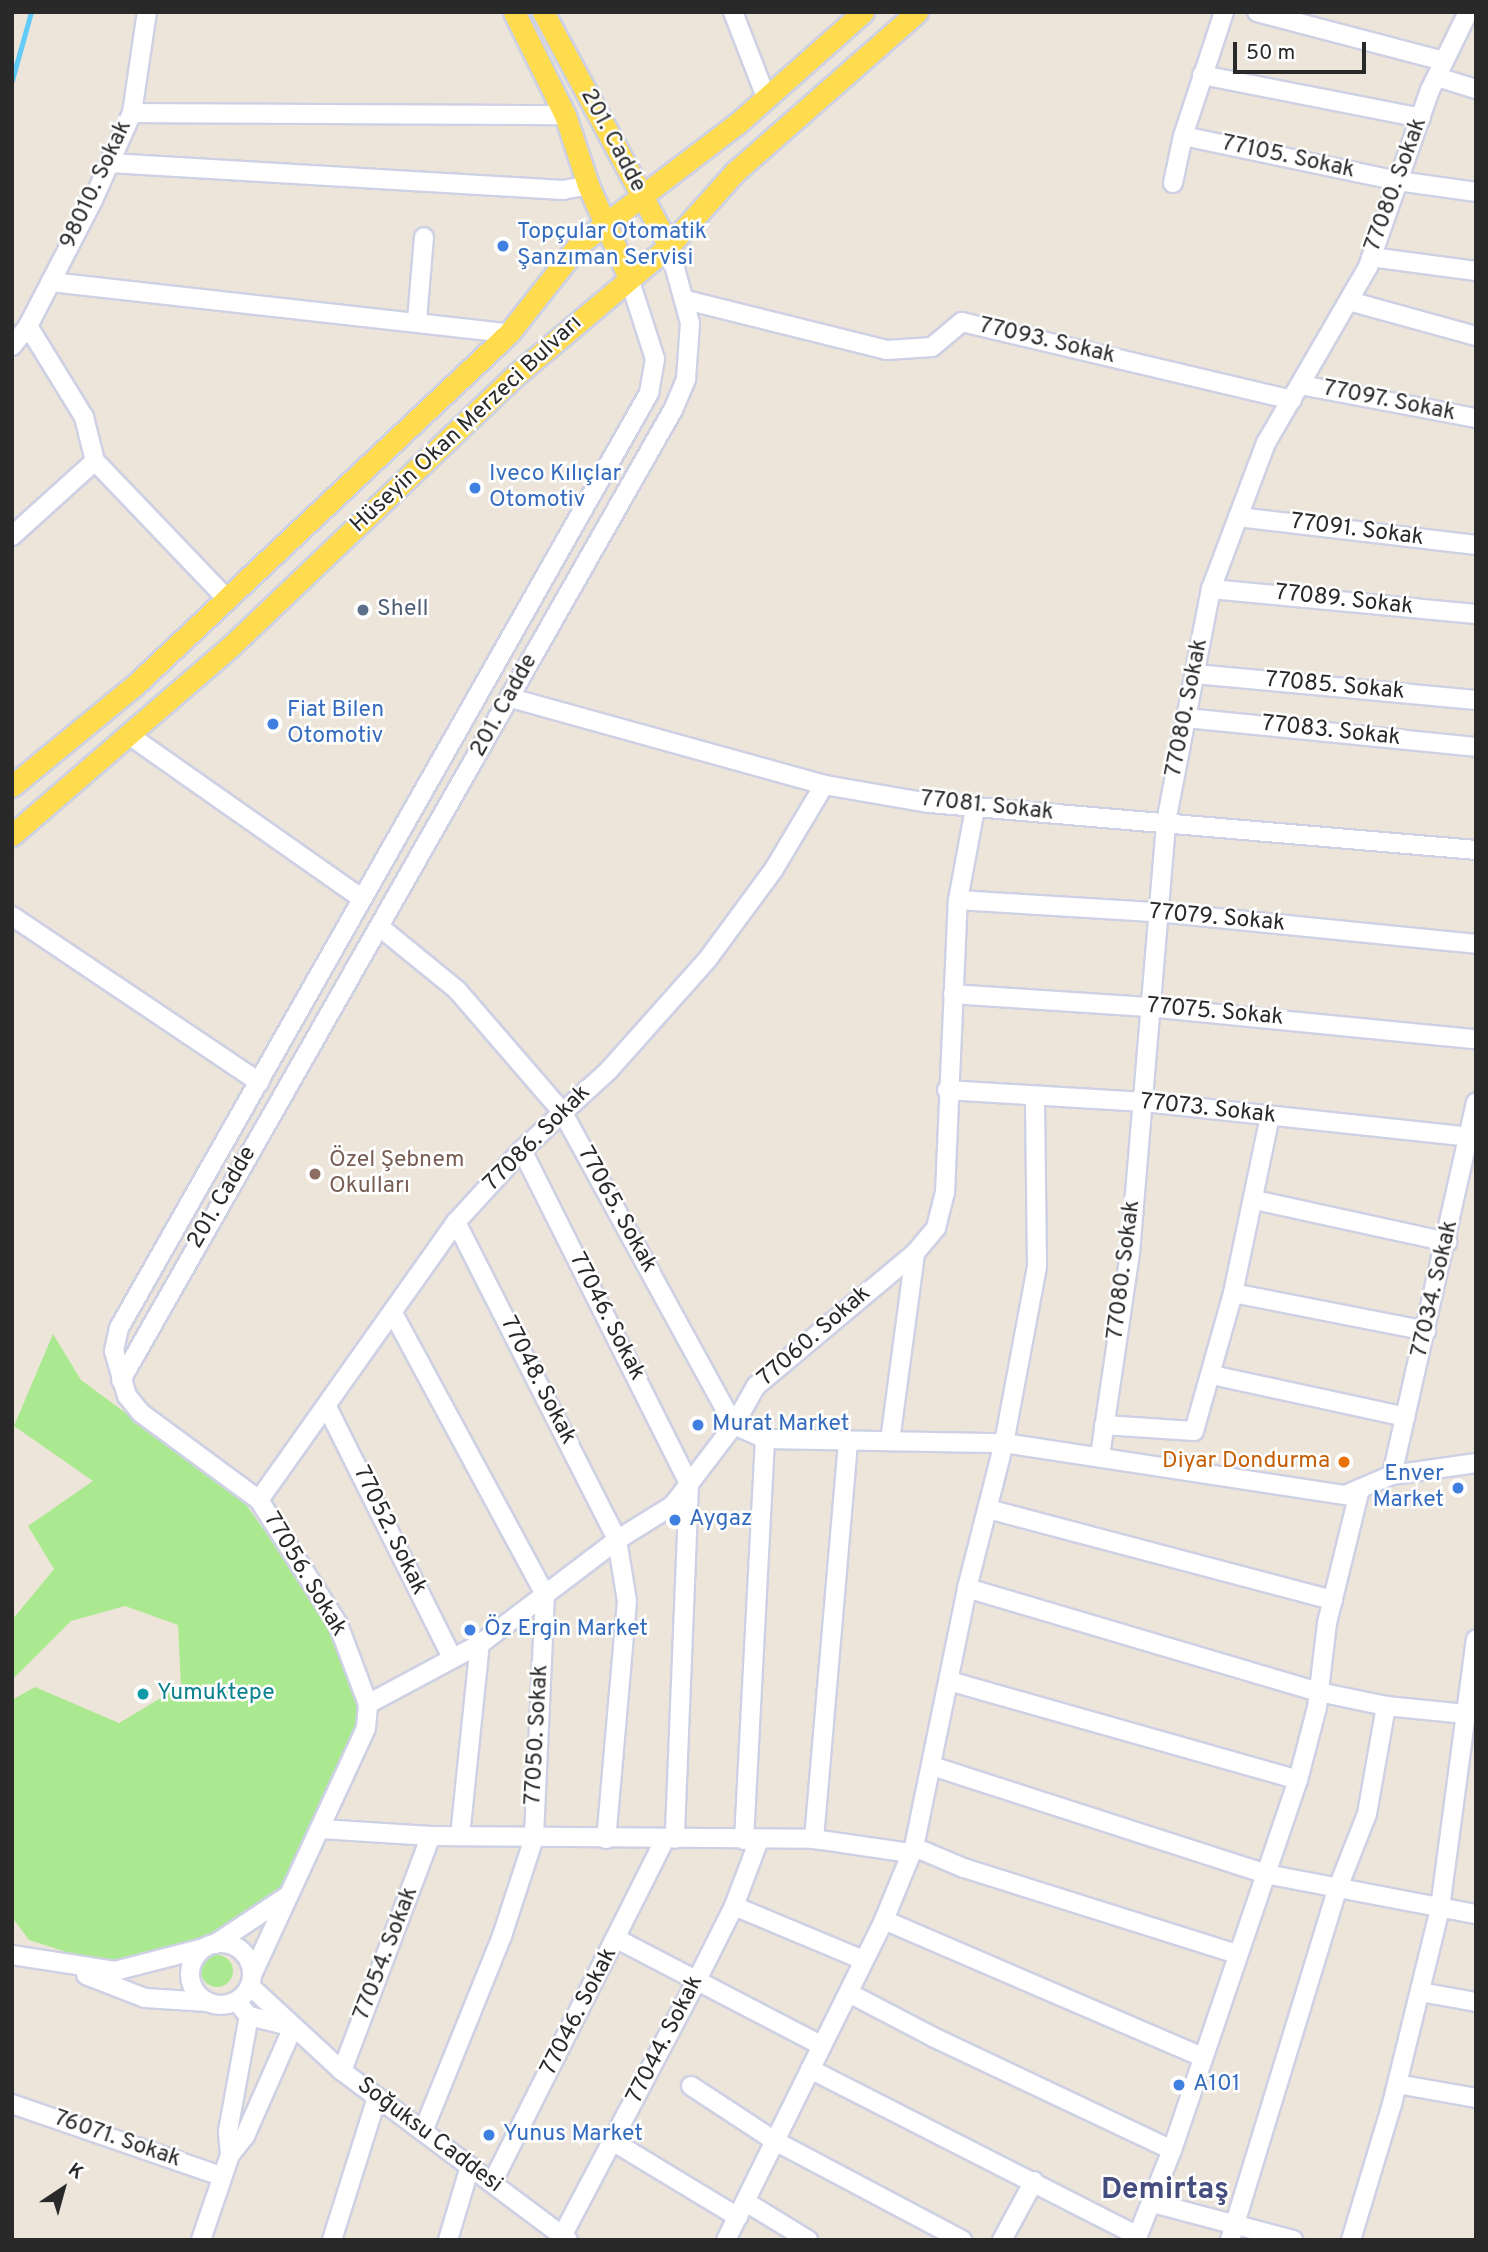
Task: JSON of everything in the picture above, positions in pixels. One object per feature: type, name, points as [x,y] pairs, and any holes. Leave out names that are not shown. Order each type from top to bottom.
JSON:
[{"type":"main road","name":"201. Cadde","points":[[514,12],[565,115],[588,185],[629,278]]},
{"type":"main road","name":"201. Cadde","points":[[543,12],[669,246]]},
{"type":"main road","name":"Hüseyin Okan Merzeci Bulvarı","points":[[12,786],[135,685],[509,333],[579,244],[766,97],[863,12]]},
{"type":"main road","name":"Hüseyin Okan Merzeci Bulvarı","points":[[12,835],[230,647],[517,374],[669,246],[735,172],[917,12]]},
{"type":"street","name":"98010. Sokak","points":[[12,346],[28,326],[51,282],[132,113],[147,12]]},
{"type":"street","points":[[733,12],[766,97]]},
{"type":"street","points":[[1173,183],[1183,136],[1224,12]]},
{"type":"street","points":[[1257,12],[1440,69],[1476,89]]},
{"type":"street","name":"77080. Sokak","points":[[1100,1456],[1130,1253],[1144,1102],[1147,1007],[1166,822],[1211,589],[1266,443],[1349,301],[1371,257],[1440,69],[1468,12]]},
{"type":"street","points":[[1202,75],[1421,118]]},
{"type":"street","points":[[132,113],[565,115]]},
{"type":"street","name":"77105. Sokak","points":[[1183,136],[1398,181],[1476,192]]},
{"type":"street","points":[[110,163],[564,190],[588,185]]},
{"type":"street","points":[[416,320],[424,237]]},
{"type":"street","name":"201. Cadde","points":[[121,1380],[381,928],[673,410],[686,379],[690,323],[686,300],[669,246]]},
{"type":"street","points":[[1371,257],[1476,271]]},
{"type":"street","name":"201. Cadde","points":[[121,1380],[114,1351],[128,1307],[259,1082],[649,393],[655,359],[629,278]]},
{"type":"street","points":[[51,282],[416,320],[509,333]]},
{"type":"street","name":"77093. Sokak","points":[[686,300],[887,350],[932,346],[962,323],[1297,393]]},
{"type":"street","points":[[1349,301],[1476,336]]},
{"type":"street","points":[[28,326],[84,417],[95,460],[227,599]]},
{"type":"street","name":"77097. Sokak","points":[[1297,393],[1476,418]]},
{"type":"street","points":[[12,536],[95,460]]},
{"type":"street","name":"77091. Sokak","points":[[1238,517],[1476,545]]},
{"type":"street","name":"77089. Sokak","points":[[1211,589],[1476,614]]},
{"type":"street","name":"77085. Sokak","points":[[1195,674],[1476,700]]},
{"type":"street","name":"77081. Sokak","points":[[511,698],[824,785],[975,808],[1476,850]]},
{"type":"street","name":"77083. Sokak","points":[[1186,718],[1476,747]]},
{"type":"street","points":[[129,735],[362,898]]},
{"type":"street","name":"77086. Sokak","points":[[259,1500],[394,1315],[456,1222],[522,1150],[609,1070],[707,960],[789,846],[824,785]]},
{"type":"street","name":"77060. Sokak","points":[[368,1704],[452,1656],[480,1644],[617,1539],[673,1505],[734,1425],[756,1386],[915,1252],[936,1228],[945,1193],[947,1090],[958,900],[975,808]]},
{"type":"street","name":"77079. Sokak","points":[[958,900],[1157,912],[1476,944]]},
{"type":"street","points":[[12,916],[259,1082]]},
{"type":"street","name":"77065. Sokak","points":[[381,928],[457,990],[563,1113],[734,1425]]},
{"type":"street","name":"77075. Sokak","points":[[953,994],[1147,1007],[1476,1038]]},
{"type":"street","name":"77073. Sokak","points":[[947,1090],[1144,1102],[1469,1137]]},
{"type":"street","points":[[726,2240],[884,1920],[912,1850],[932,1766],[967,1588],[1004,1443],[1037,1266],[1035,1097]]},
{"type":"street","name":"77034. Sokak","points":[[1392,1475],[1447,1242],[1476,1102]]},
{"type":"street","points":[[1104,1425],[1194,1430],[1212,1375],[1233,1293],[1255,1200],[1270,1116]]},
{"type":"street","name":"77046. Sokak","points":[[522,1150],[689,1483]]},
{"type":"street","points":[[1255,1200],[1447,1242]]},
{"type":"street","name":"77048. Sokak","points":[[456,1222],[617,1539],[627,1601],[606,1839]]},
{"type":"street","points":[[890,1441],[915,1252]]},
{"type":"street","points":[[1233,1293],[1426,1331]]},
{"type":"street","points":[[394,1315],[545,1594]]},
{"type":"street","points":[[1212,1375],[1406,1417]]},
{"type":"street","name":"77056. Sokak","points":[[121,1380],[141,1413],[259,1500],[338,1624],[368,1704]]},
{"type":"street","name":"77052. Sokak","points":[[327,1407],[452,1656]]},
{"type":"street","points":[[734,1425],[765,1439],[1004,1443],[1345,1495],[1392,1475],[1476,1463]]},
{"type":"street","name":"77044. Sokak","points":[[563,2238],[734,1906],[752,1840],[765,1439]]},
{"type":"street","points":[[814,1839],[848,1440]]},
{"type":"street","points":[[670,1839],[689,1483]]},
{"type":"street","points":[[810,2069],[1034,2181],[1137,2238],[1172,2150],[1298,1780],[1319,1692],[1333,1601],[1360,1489]]},
{"type":"street","points":[[988,1508],[1333,1601]]},
{"type":"street","points":[[967,1588],[1319,1692],[1386,1706],[1470,1715]]},
{"type":"street","name":"77050. Sokak","points":[[423,2132],[502,1936],[534,1838],[545,1594]]},
{"type":"street","points":[[1351,2240],[1397,2084],[1440,1908],[1470,1715],[1476,1639]]},
{"type":"street","points":[[460,1836],[480,1644]]},
{"type":"street","points":[[949,1681],[1298,1780]]},
{"type":"street","points":[[236,2001],[251,1980],[274,1935],[286,1897],[321,1829],[366,1728],[368,1704]]},
{"type":"street","points":[[1233,2233],[1337,1890],[1367,1814],[1386,1706]]},
{"type":"street","points":[[932,1766],[1266,1874],[1337,1890],[1476,1914]]},
{"type":"street","points":[[321,1829],[431,1836],[814,1839],[912,1850],[1237,1954]]},
{"type":"street","name":"77054. Sokak","points":[[342,2071],[431,1836]]},
{"type":"street","name":"77046. Sokak","points":[[492,2183],[670,1839]]},
{"type":"street","points":[[208,2002],[191,1979],[191,1967],[210,1946],[286,1897]]},
{"type":"street","points":[[734,1906],[863,1960]]},
{"type":"street","points":[[884,1920],[1202,2057]]},
{"type":"street","points":[[617,1939],[821,2045]]},
{"type":"street","points":[[12,1955],[64,1966],[115,1971],[210,1946],[238,1948],[246,1955],[251,1980]]},
{"type":"street","points":[[64,1966],[145,1998],[236,2001]]},
{"type":"street","name":"Soğuksu Caddesi","points":[[251,1980],[293,2027],[342,2071],[563,2238]]},
{"type":"street","points":[[1420,1992],[1476,2002]]},
{"type":"street","points":[[849,1993],[933,2037],[1172,2150]]},
{"type":"street","points":[[201,2240],[230,2155],[245,2136],[293,2027],[249,2016],[236,2001]]},
{"type":"street","points":[[230,2155],[228,2131],[249,2016]]},
{"type":"street","points":[[1397,2084],[1476,2098]]},
{"type":"street","points":[[691,2086],[775,2141],[962,2240]]},
{"type":"street","points":[[332,2240],[377,2097]]},
{"type":"street","name":"76071. Sokak","points":[[12,2104],[221,2176]]},
{"type":"street","points":[[614,2142],[742,2210],[808,2240]]},
{"type":"street","points":[[448,2240],[470,2166]]},
{"type":"street","points":[[1002,2240],[1034,2181]]},
{"type":"street","points":[[1153,2203],[1233,2233],[1293,2240]]},
{"type":"green space","name":"Yumuktepe","points":[[53,1334],[81,1380],[242,1499],[334,1629],[358,1701],[355,1733],[290,1877],[272,1899],[249,1918],[195,1947],[104,1964],[29,1940],[12,1917],[12,1700],[35,1687],[119,1723],[181,1686],[178,1625],[125,1606],[71,1621],[15,1677],[12,1675],[12,1620],[54,1569],[28,1526],[93,1481],[14,1426]]},
{"type":"green space","points":[[217,1955],[229,1959],[233,1971],[229,1983],[217,1987],[205,1983],[201,1971],[205,1959]]},
{"type":"waterway","points":[[12,80],[31,12]]},
{"type":"place","name":"Topçular Otomatik Şanzıman Servisi","points":[[503,246]]},
{"type":"place","name":"Iveco Kılıçlar Otomotiv","points":[[475,488]]},
{"type":"place","name":"Shell","points":[[363,610]]},
{"type":"place","name":"Fiat Bilen Otomotiv","points":[[273,724]]},
{"type":"place","name":"Özel Şebnem Okulları","points":[[315,1174]]},
{"type":"place","name":"Murat Market","points":[[698,1425]]},
{"type":"place","name":"Diyar Dondurma","points":[[1344,1462]]},
{"type":"place","name":"Enver Market","points":[[1458,1488]]},
{"type":"place","name":"Aygaz","points":[[675,1520]]},
{"type":"place","name":"Öz Ergin Market","points":[[470,1630]]},
{"type":"place","name":"Yumuktepe","points":[[143,1694]]},
{"type":"place","name":"A101","points":[[1179,2085]]},
{"type":"place","name":"Yunus Market","points":[[489,2135]]},
{"type":"district","name":"Demirtaş","points":[[1165,2191]]}]
